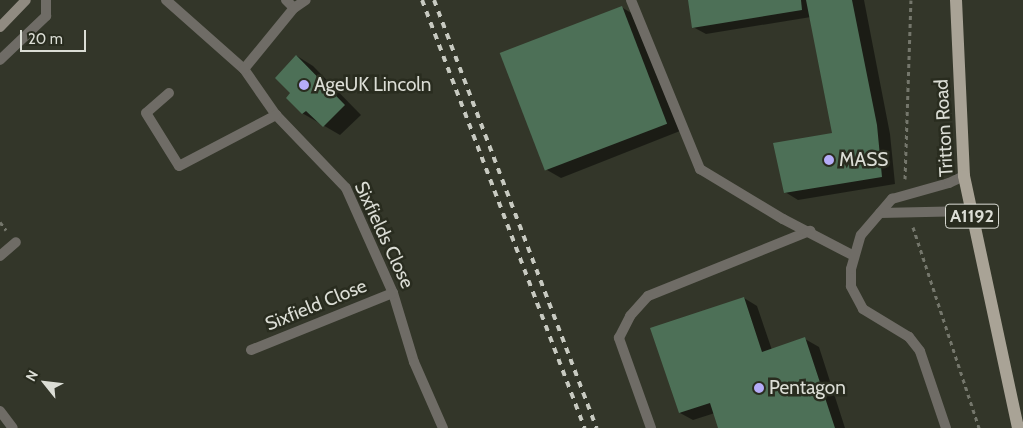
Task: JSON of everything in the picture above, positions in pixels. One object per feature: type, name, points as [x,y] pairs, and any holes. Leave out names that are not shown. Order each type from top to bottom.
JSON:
[{"type":"main road","points":[[0,27],[26,0]]},
{"type":"main road","name":"Tritton Road","points":[[956,0],[964,176],[1018,428]]},
{"type":"street","points":[[0,60],[46,16],[46,0]]},
{"type":"street","name":"Sixfields Close","points":[[166,0],[244,69],[276,115],[346,188],[393,293],[414,362],[442,428]]},
{"type":"street","points":[[286,0],[294,8]]},
{"type":"street","points":[[244,69],[294,8],[306,0]]},
{"type":"street","points":[[631,0],[700,169],[784,219],[810,231],[854,256]]},
{"type":"street","points":[[169,93],[146,113],[179,166],[276,115]]},
{"type":"street","points":[[946,428],[920,351],[909,337],[863,309],[851,286],[854,256],[861,235],[892,199],[964,176]]},
{"type":"street","points":[[880,213],[971,211]]},
{"type":"street","points":[[651,428],[619,338],[630,316],[648,296],[810,231]]},
{"type":"street","points":[[0,256],[16,242]]},
{"type":"street","name":"Sixfield Close","points":[[251,350],[393,293]]},
{"type":"street","points":[[0,411],[13,428]]},
{"type":"path","points":[[905,185],[911,0]]},
{"type":"path","points":[[912,223],[980,428]]},
{"type":"building","points":[[688,0],[801,0],[802,10],[692,28]]},
{"type":"building","points":[[806,0],[852,0],[877,125],[882,177],[784,193],[773,143],[832,133]]},
{"type":"building","points":[[622,6],[667,124],[545,171],[500,53]]},
{"type":"building","name":"AgeUK Lincoln","points":[[296,55],[345,105],[323,127],[306,111],[302,114],[286,98],[290,93],[275,78]]},
{"type":"building","points":[[744,297],[762,352],[805,337],[835,428],[718,428],[710,403],[679,413],[650,328]]},
{"type":"railway","points":[[422,0],[585,428]]},
{"type":"railway","points":[[434,0],[597,428]]},
{"type":"place","name":"AgeUK Lincoln","points":[[304,85]]},
{"type":"place","name":"MASS","points":[[829,160]]},
{"type":"place","name":"Pentagon","points":[[759,388]]}]
